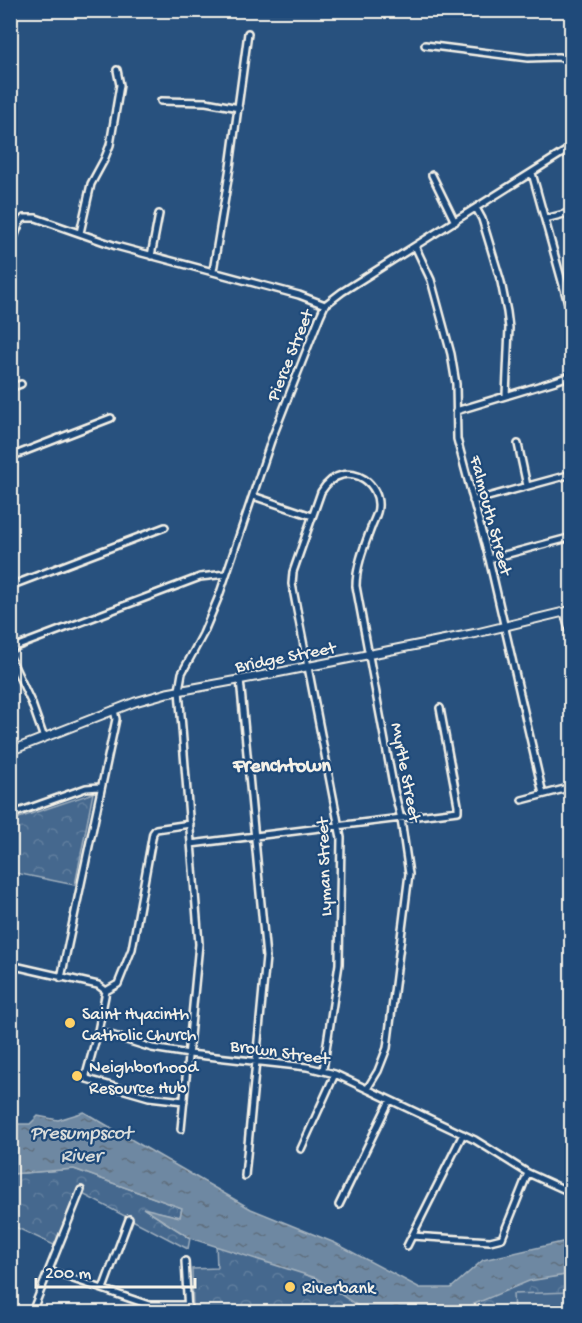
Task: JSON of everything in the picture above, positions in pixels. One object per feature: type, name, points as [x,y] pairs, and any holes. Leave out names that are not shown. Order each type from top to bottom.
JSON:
[{"type":"street","points":[[213,272],[239,108],[248,33]]},
{"type":"street","points":[[425,45],[528,58],[572,60]]},
{"type":"street","points":[[80,233],[91,184],[110,145],[120,85],[117,70]]},
{"type":"street","points":[[161,101],[206,102],[239,108]]},
{"type":"street","name":"Pierce Street","points":[[178,690],[182,673],[207,624],[279,418],[325,305],[572,147]]},
{"type":"street","points":[[532,173],[571,314]]},
{"type":"street","points":[[432,175],[455,222]]},
{"type":"street","points":[[476,208],[482,219],[506,302],[509,328],[506,395]]},
{"type":"street","points":[[545,219],[572,212]]},
{"type":"street","points":[[151,256],[159,214]]},
{"type":"street","points":[[10,248],[20,222],[24,218],[36,218],[151,256],[299,295],[325,305]]},
{"type":"street","name":"Falmouth Street","points":[[415,246],[431,280],[449,348],[456,384],[457,439],[489,559],[543,794]]},
{"type":"street","points":[[456,411],[572,375]]},
{"type":"street","points":[[10,388],[21,384]]},
{"type":"street","points":[[10,457],[111,418]]},
{"type":"street","points":[[518,444],[527,486]]},
{"type":"street","name":"Lyman Street","points":[[323,1070],[336,992],[340,947],[339,826],[292,584],[293,572],[324,486],[340,475],[351,474]]},
{"type":"street","name":"Myrtle Street","points":[[351,474],[369,483],[378,501],[377,512],[359,564],[356,581],[368,655],[401,819],[409,874],[387,1048],[368,1089]]},
{"type":"street","points":[[473,501],[572,474]]},
{"type":"street","points":[[253,496],[312,516]]},
{"type":"street","points":[[10,586],[165,527]]},
{"type":"street","points":[[489,559],[572,537]]},
{"type":"street","points":[[10,649],[201,577],[226,574]]},
{"type":"street","points":[[568,611],[572,640]]},
{"type":"street","name":"Bridge Street","points":[[10,751],[135,702],[178,690],[368,655],[505,627],[568,611]]},
{"type":"street","points":[[10,657],[32,704],[44,738]]},
{"type":"street","points":[[240,680],[266,957],[245,1176]]},
{"type":"street","points":[[178,690],[199,944],[181,1130]]},
{"type":"street","points":[[191,844],[458,811],[440,708]]},
{"type":"street","points":[[61,978],[116,719],[114,710]]},
{"type":"street","points":[[10,815],[86,788],[100,787]]},
{"type":"street","points":[[522,800],[572,787]]},
{"type":"street","points":[[184,1101],[149,1097],[87,1079],[86,1075],[106,992],[118,984],[136,937],[153,833],[156,829],[190,824]]},
{"type":"street","points":[[10,965],[98,985],[106,992]]},
{"type":"street","name":"Brown Street","points":[[98,1031],[152,1048],[323,1070],[335,1074],[463,1134],[528,1173],[572,1193]]},
{"type":"street","points":[[301,1149],[335,1074]]},
{"type":"street","points":[[339,1206],[390,1100]]},
{"type":"street","points":[[407,1246],[463,1134]]},
{"type":"street","points":[[412,1236],[490,1241],[502,1238],[528,1173]]},
{"type":"street","points":[[32,1312],[81,1190]]},
{"type":"street","points":[[103,1289],[129,1220]]},
{"type":"street","points":[[185,1261],[188,1312]]},
{"type":"street","points":[[50,1270],[153,1306],[187,1305]]},
{"type":"green space","points":[[93,793],[75,885],[16,873],[11,878],[10,821]]},
{"type":"green space","points":[[74,1169],[182,1208],[180,1217],[145,1209],[190,1238],[188,1249],[77,1191],[56,1246],[11,1225],[11,1174]]},
{"type":"green space","points":[[216,1243],[299,1271],[343,1293],[366,1312],[193,1312],[192,1269],[217,1268]]},
{"type":"green space","points":[[571,1274],[571,1312],[458,1312],[504,1284]]},
{"type":"green space","points":[[571,1292],[571,1312],[514,1312],[513,1294]]},
{"type":"water","name":"Presumpscot River","points":[[84,1112],[251,1209],[335,1243],[420,1288],[451,1288],[483,1260],[571,1240],[571,1274],[529,1281],[458,1312],[367,1312],[316,1278],[190,1238],[143,1208],[180,1217],[182,1208],[74,1169],[11,1174],[11,1124],[30,1124],[38,1116],[58,1120]]},
{"type":"place","name":"Saint Hyacinth Catholic Church","points":[[70,1023]]},
{"type":"place","name":"Neighborhood Resource Hub","points":[[77,1076]]},
{"type":"place","name":"Riverbank","points":[[290,1287]]},
{"type":"district","name":"Frenchtown","points":[[282,764]]}]
